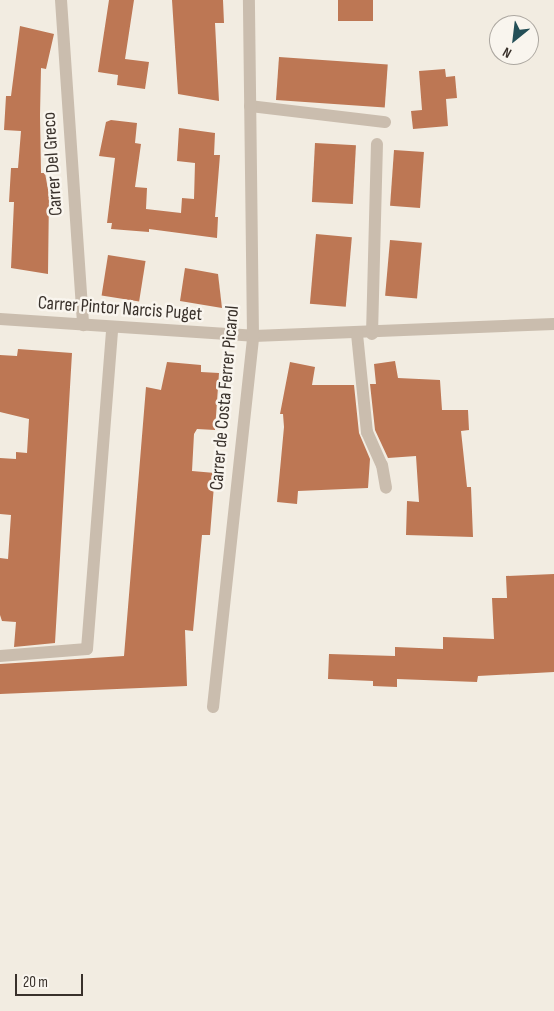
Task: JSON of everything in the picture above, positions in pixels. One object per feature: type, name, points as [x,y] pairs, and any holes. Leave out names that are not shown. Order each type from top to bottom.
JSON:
[{"type":"street","name":"Carrer Del Greco","points":[[61,0],[83,325]]},
{"type":"street","name":"Carrer de Costa Ferrer Picarol","points":[[213,707],[253,336],[248,0]]},
{"type":"street","points":[[250,106],[385,122]]},
{"type":"street","points":[[372,334],[377,144]]},
{"type":"street","name":"Carrer Pintor Narcis Puget","points":[[0,319],[112,329],[253,336],[372,334],[554,324]]},
{"type":"street","points":[[0,656],[87,649],[112,329]]},
{"type":"street","points":[[357,334],[367,432],[382,465],[386,488]]},
{"type":"building","points":[[109,0],[134,0],[125,59],[149,62],[145,89],[117,85],[118,75],[98,72]]},
{"type":"building","points":[[172,0],[223,0],[224,23],[215,23],[219,101],[178,94]]},
{"type":"building","points":[[338,0],[373,0],[373,21],[338,21]]},
{"type":"building","points":[[20,26],[54,34],[46,69],[41,68],[41,173],[45,173],[49,195],[48,274],[11,268],[14,202],[9,202],[11,168],[18,168],[21,131],[4,130],[6,96],[11,96]]},
{"type":"building","points":[[279,57],[388,65],[385,107],[276,100]]},
{"type":"building","points":[[445,69],[446,77],[455,76],[457,98],[446,99],[448,126],[413,129],[411,111],[422,110],[419,71]]},
{"type":"building","points":[[111,120],[137,123],[135,143],[141,144],[135,187],[147,188],[146,209],[181,213],[182,198],[194,199],[195,163],[177,161],[179,128],[215,133],[214,155],[220,155],[215,217],[218,217],[217,238],[149,229],[149,232],[111,229],[112,223],[107,223],[115,158],[99,156],[106,122]]},
{"type":"building","points":[[315,143],[356,145],[353,204],[312,202]]},
{"type":"building","points":[[394,150],[424,152],[420,208],[390,206]]},
{"type":"building","points":[[316,234],[352,237],[346,307],[310,304]]},
{"type":"building","points":[[390,240],[422,243],[417,299],[385,296]]},
{"type":"building","points":[[108,255],[146,261],[139,301],[102,295]]},
{"type":"building","points":[[185,268],[218,274],[222,308],[180,301]]},
{"type":"building","points":[[18,349],[72,353],[55,643],[14,647],[16,622],[2,621],[0,615],[0,558],[8,559],[11,515],[0,514],[0,458],[16,459],[16,452],[27,453],[29,419],[0,412],[0,355],[17,356]]},
{"type":"building","points":[[395,361],[398,378],[440,380],[442,410],[468,410],[469,430],[461,431],[467,487],[471,487],[473,537],[406,535],[407,501],[419,502],[416,456],[388,458],[375,430],[370,384],[376,384],[374,364]]},
{"type":"building","points":[[167,362],[201,365],[201,372],[219,373],[215,430],[197,429],[194,434],[192,471],[215,473],[210,535],[202,535],[193,631],[185,630],[187,686],[0,694],[0,664],[124,656],[146,387],[161,390]]},
{"type":"building","points":[[290,362],[315,367],[312,385],[354,385],[359,433],[370,459],[368,488],[298,491],[297,504],[277,502],[284,427],[283,414],[280,414]]},
{"type":"building","points":[[554,574],[554,672],[478,676],[477,682],[397,679],[397,687],[373,686],[373,681],[328,679],[329,654],[395,656],[395,647],[443,649],[443,637],[494,639],[492,598],[507,598],[506,576]]}]
